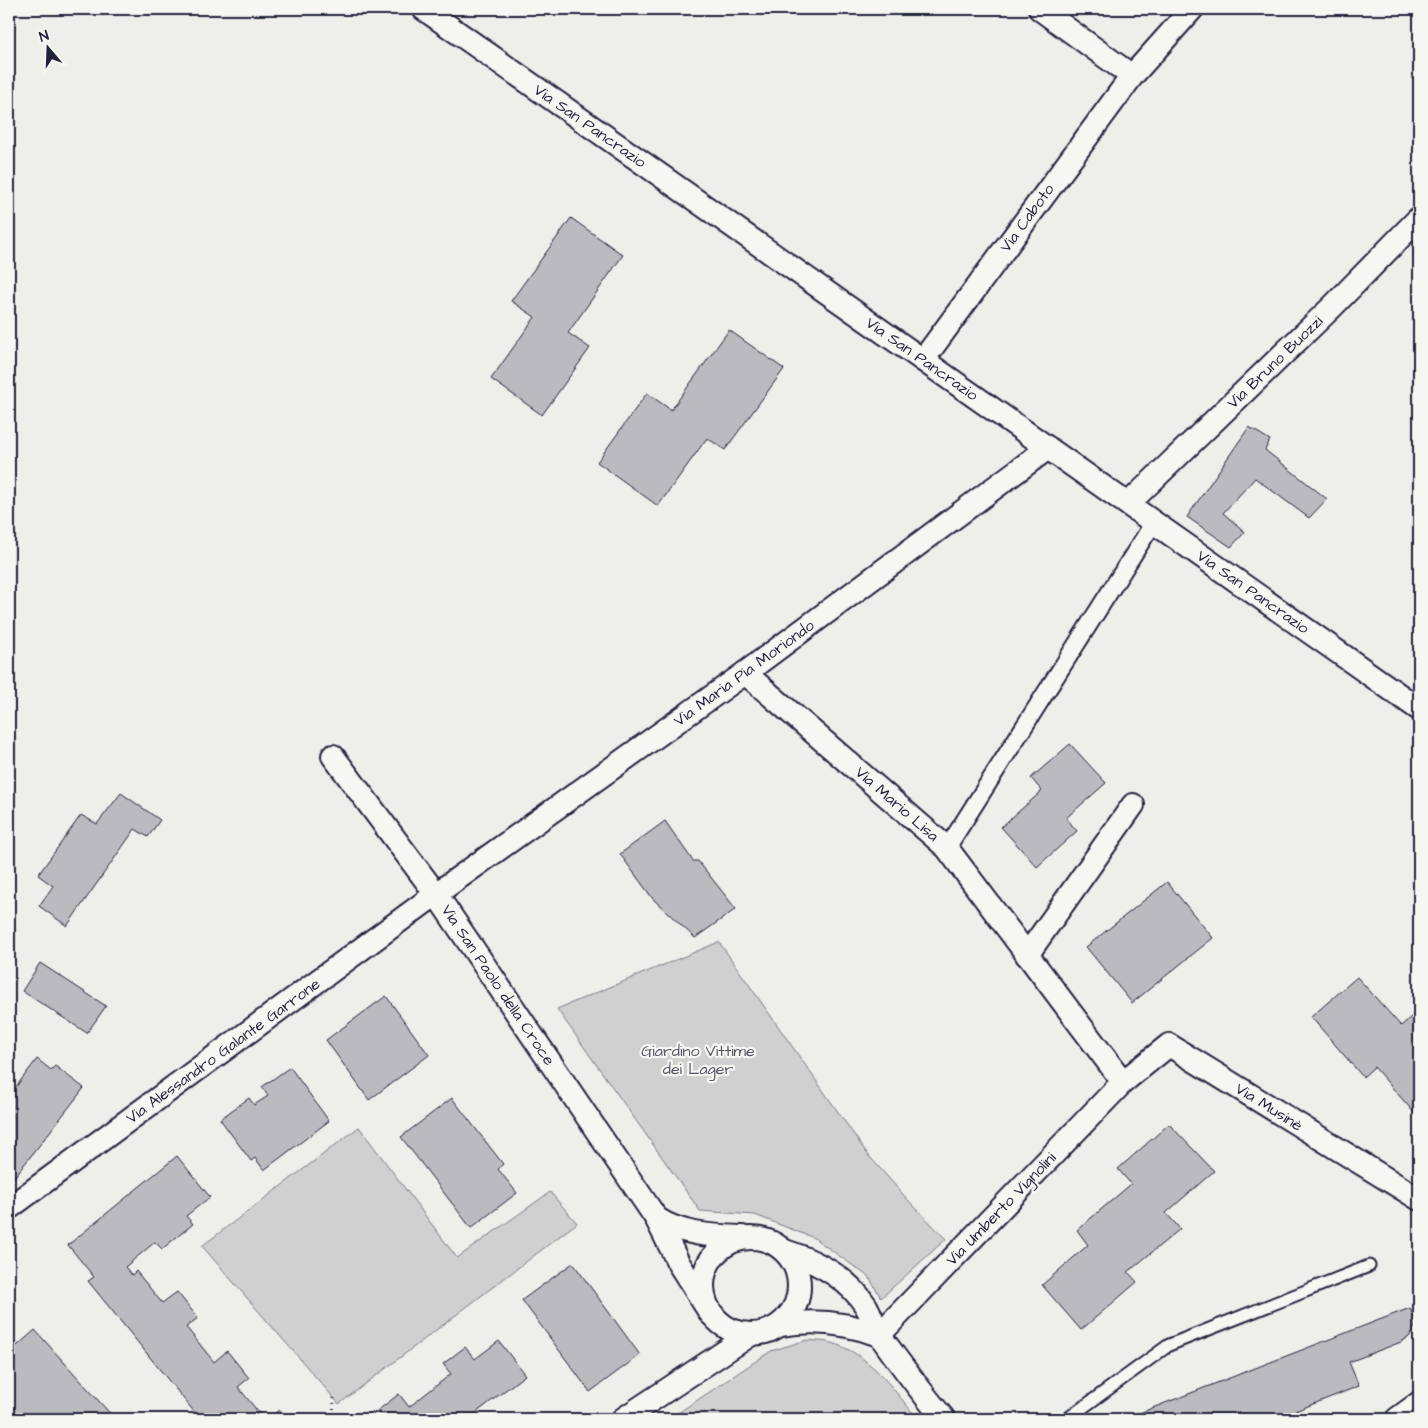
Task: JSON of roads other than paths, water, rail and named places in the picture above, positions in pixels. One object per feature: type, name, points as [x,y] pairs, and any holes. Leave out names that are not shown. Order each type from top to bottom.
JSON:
[{"type":"street","name":"Via San Pancrazio","points":[[424,9],[1419,709]]},
{"type":"street","points":[[1040,9],[1132,76]]},
{"type":"street","name":"Via Caboto","points":[[923,360],[1132,76],[1192,9]]},
{"type":"street","name":"Via Bruno Buozzi","points":[[1128,504],[1333,306],[1419,218]]},
{"type":"street","name":"Via Maria Pia Moriondo","points":[[436,894],[745,673],[1048,448]]},
{"type":"street","points":[[947,848],[1154,522]]},
{"type":"street","name":"Via Mario Lisa","points":[[745,673],[947,848],[1123,1082]]},
{"type":"street","name":"Via San Paolo della Croce","points":[[333,756],[436,894],[656,1218],[678,1264],[711,1314]]},
{"type":"street","points":[[1026,955],[1133,805]]},
{"type":"street","name":"Via Alessandro Galante Garrone","points":[[9,1208],[436,894]]},
{"type":"street","name":"Via Musinè","points":[[1123,1082],[1169,1045],[1419,1199]]},
{"type":"street","name":"Via Umberto Vignolini","points":[[879,1335],[1123,1082]]},
{"type":"street","points":[[656,1218],[665,1224],[697,1233],[761,1238],[774,1243],[785,1251],[795,1264],[800,1280],[799,1297],[792,1312],[781,1325]]},
{"type":"street","points":[[748,1237],[734,1240],[721,1248],[711,1259],[704,1272],[702,1286],[705,1301],[711,1314],[722,1325],[735,1332],[750,1335],[766,1332],[781,1325],[799,1321],[834,1323],[879,1335]]},
{"type":"street","points":[[785,1251],[819,1265],[843,1281],[865,1306],[879,1335],[944,1419]]},
{"type":"street","points":[[623,1419],[750,1335]]},
{"type":"street","points":[[1397,1419],[1419,1403]]},
{"type":"lane","points":[[1067,1419],[1169,1345],[1369,1266]]},
{"type":"park label","name":"Giardino Vittime dei Lager","points":[[698,1060]]}]
